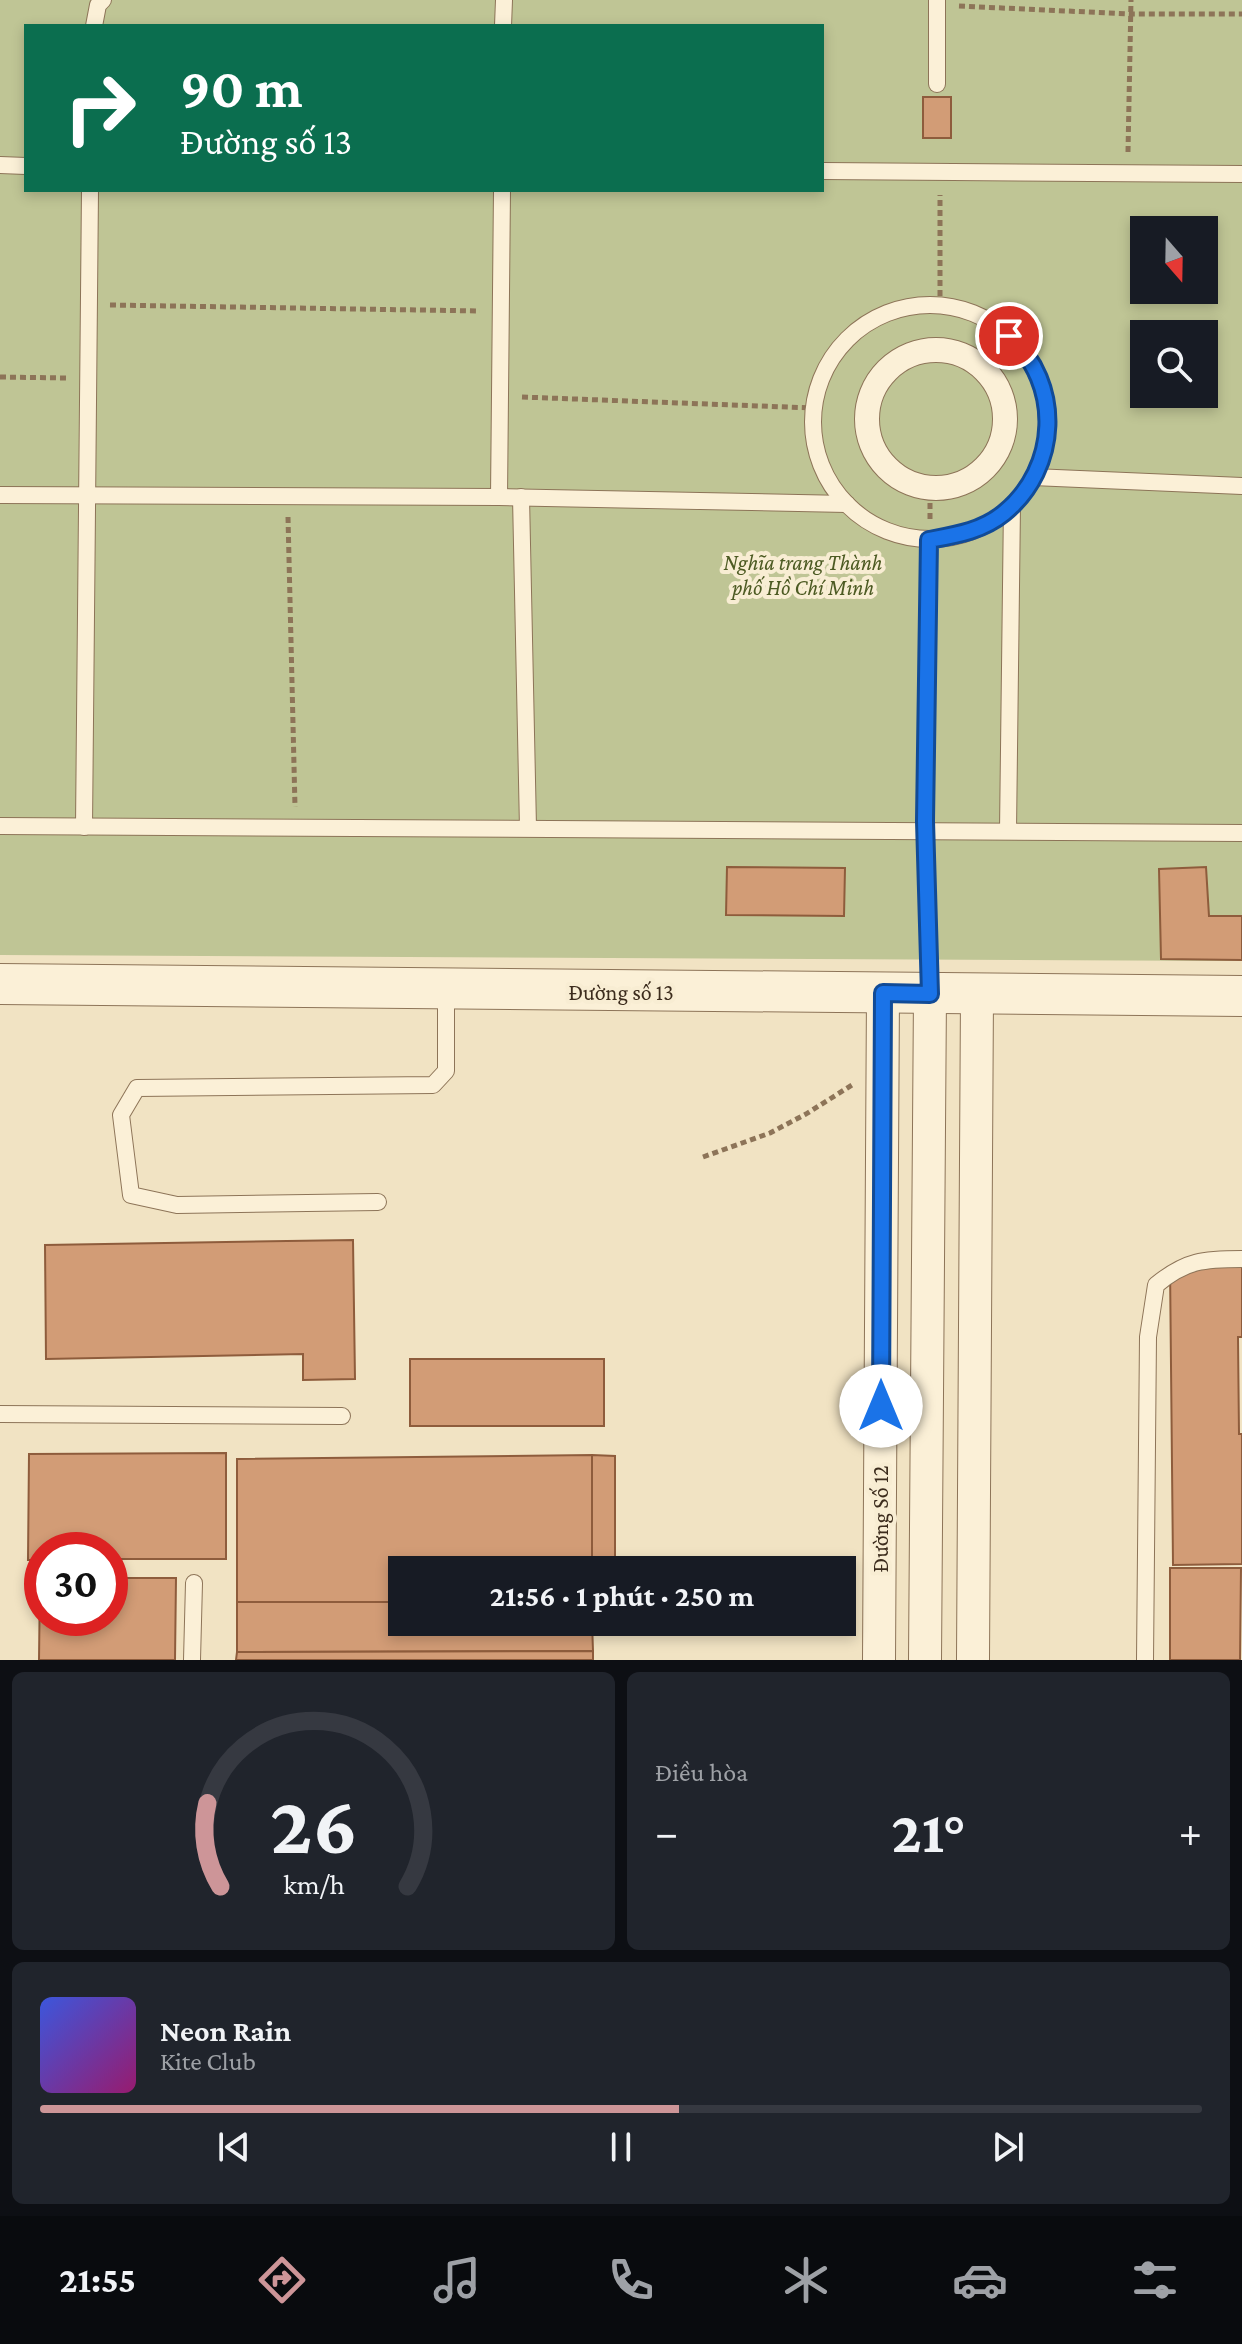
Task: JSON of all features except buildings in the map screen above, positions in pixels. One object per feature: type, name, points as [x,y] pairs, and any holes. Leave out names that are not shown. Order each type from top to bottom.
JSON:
[{"type":"street","points":[[931,350],[955,352],[976,362],[994,379],[1004,401],[1006,424],[1000,448],[986,468],[967,482],[946,488],[930,488],[903,480],[885,467],[873,449],[867,417],[875,386],[889,368],[907,356],[931,350]]},
{"type":"street","name":"Đường số 13","points":[[0,984],[1242,996]]},
{"type":"street","name":"Đường Số 12","points":[[879,1660],[883,993]]},
{"type":"street","name":"Đường Số 12","points":[[925,1660],[930,994]]},
{"type":"street","points":[[973,1660],[977,994]]},
{"type":"lane","points":[[94,24],[98,5],[103,0]]},
{"type":"lane","points":[[503,24],[504,0]]},
{"type":"lane","points":[[937,2],[937,84]]},
{"type":"lane","points":[[0,165],[24,166]]},
{"type":"lane","points":[[824,171],[1242,174]]},
{"type":"lane","points":[[84,827],[90,192]]},
{"type":"lane","points":[[499,497],[502,192]]},
{"type":"lane","points":[[921,304],[940,306],[961,308],[995,323],[1023,348],[1042,381],[1049,417],[1044,454],[1028,488],[1012,505],[1002,515],[970,533],[929,540],[893,533],[857,515],[830,485],[815,448],[813,408],[825,369],[849,337],[882,315],[921,304]]},
{"type":"lane","points":[[1033,477],[1242,486]]},
{"type":"lane","points":[[0,495],[521,497],[847,504]]},
{"type":"lane","points":[[521,497],[528,828]]},
{"type":"lane","points":[[1008,831],[1012,505]]},
{"type":"lane","points":[[929,540],[925,830],[930,994]]},
{"type":"lane","points":[[0,826],[1242,833]]},
{"type":"lane","points":[[378,1202],[177,1205],[131,1195],[121,1115],[137,1088],[433,1085],[446,1071],[446,990]]},
{"type":"lane","points":[[1145,1660],[1148,1337],[1156,1285],[1170,1273],[1203,1259],[1242,1259]]},
{"type":"lane","points":[[0,1414],[342,1416]]},
{"type":"lane","points":[[192,1660],[194,1583]]},
{"type":"path","points":[[1128,173],[1131,0]]},
{"type":"path","points":[[937,2],[1131,14],[1242,14]]},
{"type":"path","points":[[940,171],[940,306]]},
{"type":"path","points":[[89,304],[501,311]]},
{"type":"path","points":[[0,377],[88,378]]},
{"type":"path","points":[[500,396],[813,408]]},
{"type":"path","points":[[288,496],[296,828]]},
{"type":"path","points":[[703,1157],[770,1133],[860,1080]]},
{"type":"green space","name":"Nghĩa trang Thành phố Hồ Chí Minh","points":[[0,0],[1242,0],[1242,961],[0,955]]},
{"type":"route","points":[[881,1406],[883,993],[930,994],[925,821],[929,540],[970,533],[1002,515],[1028,488],[1044,454],[1049,417],[1042,381],[1023,348],[1009,336]]}]
